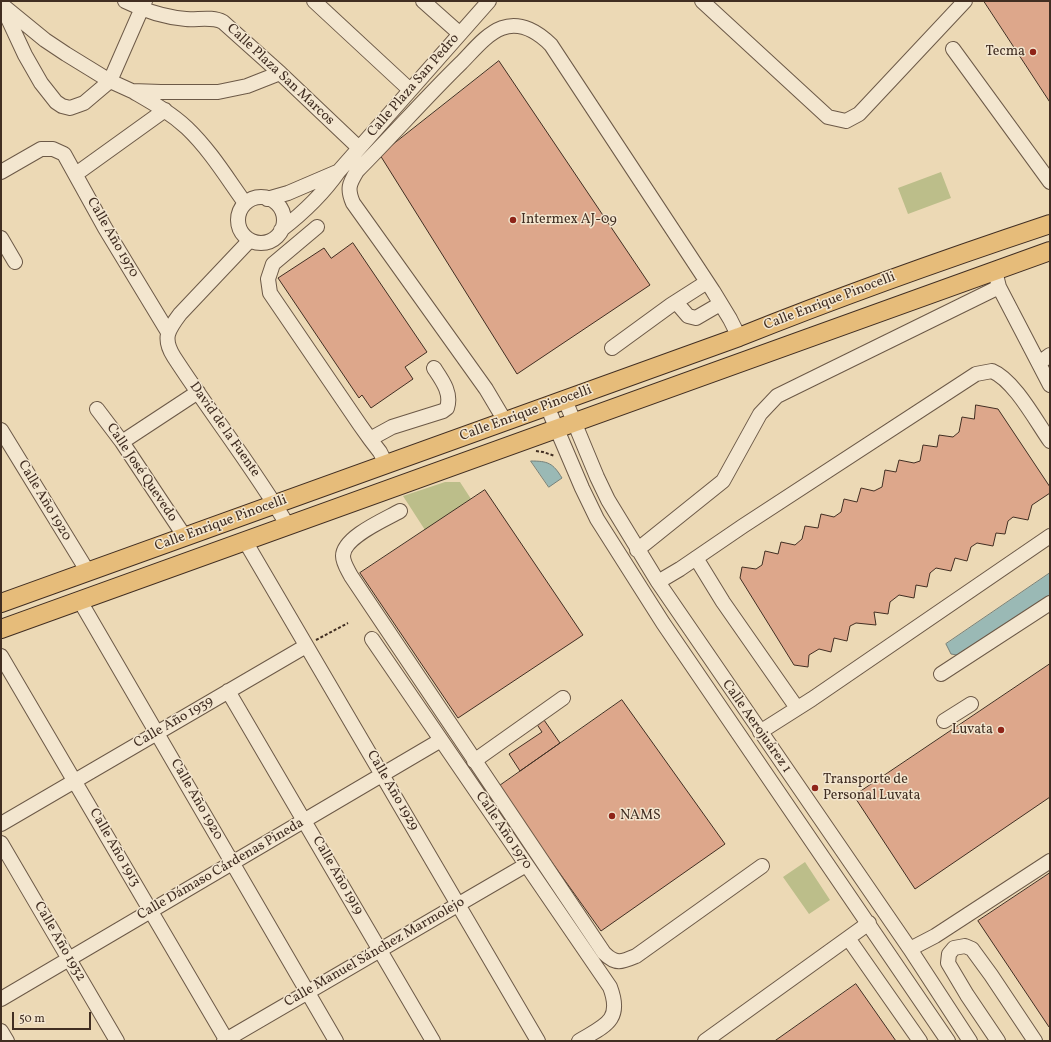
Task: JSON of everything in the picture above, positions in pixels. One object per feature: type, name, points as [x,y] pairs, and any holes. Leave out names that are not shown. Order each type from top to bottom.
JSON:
[{"type":"main road","name":"Calle Enrique Pinocelli","points":[[1,603],[739,337],[821,304],[1050,224]]},
{"type":"main road","name":"Calle Enrique Pinocelli","points":[[1,629],[575,422],[997,279],[1050,251]]},
{"type":"street","name":"Calle Plaza San Marcos","points":[[125,1],[143,5],[157,15],[194,20],[215,19],[227,25],[359,148]]},
{"type":"street","points":[[314,1],[410,90]]},
{"type":"street","points":[[423,1],[459,34]]},
{"type":"street","name":"Calle Plaza San Pedro","points":[[282,230],[315,200],[489,1]]},
{"type":"street","points":[[702,1],[828,117],[846,121],[859,114],[965,1]]},
{"type":"street","points":[[2,5],[33,71],[48,94],[62,106],[70,108],[84,103],[110,81],[143,5]]},
{"type":"street","points":[[2,5],[45,40],[66,54],[110,81],[132,90],[165,110],[201,142],[246,203]]},
{"type":"street","points":[[505,421],[486,389],[353,203],[349,189],[352,179],[357,171],[413,111],[487,37],[502,28],[514,26],[521,27],[539,35],[551,45],[707,282],[739,337]]},
{"type":"street","points":[[953,49],[1050,182]]},
{"type":"street","points":[[132,90],[161,92],[218,92],[248,86],[280,73]]},
{"type":"street","points":[[76,174],[165,110]]},
{"type":"street","name":"Calle Año 1970","points":[[1,172],[41,149],[53,149],[64,154],[105,228],[168,332]]},
{"type":"street","name":"Calle Plaza San Pedro","points":[[267,198],[288,193],[339,171]]},
{"type":"street","points":[[267,198],[280,208],[283,215],[282,230],[271,241],[257,243],[244,236],[240,230],[238,216],[241,209],[252,199],[267,198]]},
{"type":"street","points":[[317,227],[273,264],[268,279],[270,293],[380,452],[386,464]]},
{"type":"street","points":[[1,238],[15,262]]},
{"type":"street","points":[[168,332],[180,314],[250,240]]},
{"type":"street","points":[[637,550],[723,481],[760,414],[777,396],[997,279],[1044,359],[1050,385]]},
{"type":"street","points":[[612,348],[676,302],[707,282]]},
{"type":"street","points":[[676,302],[688,316],[696,318],[720,304]]},
{"type":"street","name":"David de la Fuente","points":[[168,332],[167,340],[169,349],[275,504],[288,526]]},
{"type":"street","points":[[370,439],[392,427],[443,411],[447,408],[449,397],[447,390],[434,368]]},
{"type":"street","points":[[658,582],[976,374],[992,371],[1002,377],[1021,398],[1050,441]]},
{"type":"street","points":[[122,442],[198,392]]},
{"type":"street","name":"Calle Aerojuárez 1","points":[[565,400],[608,500],[637,550],[760,732],[910,949],[970,1041]]},
{"type":"street","name":"Calle Aerojuárez 1","points":[[548,406],[597,519],[623,561],[663,623],[948,1041]]},
{"type":"street","name":"Calle José Quevedo","points":[[97,409],[122,442],[185,537]]},
{"type":"street","name":"Calle Año 1920","points":[[1,430],[88,572]]},
{"type":"street","points":[[400,511],[364,531],[349,542],[343,556],[345,564],[351,576],[474,761],[604,953],[609,958],[617,962],[639,953],[762,866]]},
{"type":"street","points":[[760,732],[1050,536]]},
{"type":"street","name":"Calle Año 1929","points":[[245,541],[538,1041]]},
{"type":"street","points":[[696,558],[723,602],[797,708]]},
{"type":"street","name":"Calle Año 1920","points":[[80,601],[336,1041]]},
{"type":"street","points":[[941,674],[1050,603]]},
{"type":"street","name":"Calle Año 1970","points":[[372,640],[610,987],[615,1002],[612,1018],[605,1025],[579,1041]]},
{"type":"street","name":"Calle Año 1939","points":[[1,824],[306,646]]},
{"type":"street","name":"Calle Año 1913","points":[[1,656],[226,1041]]},
{"type":"street","name":"Calle Año 1919","points":[[228,691],[433,1041]]},
{"type":"street","points":[[474,761],[563,698]]},
{"type":"street","points":[[944,721],[971,704]]},
{"type":"street","name":"Calle Dámaso Cárdenas Pineda","points":[[1,999],[441,740]]},
{"type":"street","name":"Calle Año 1932","points":[[1,843],[117,1041]]},
{"type":"street","points":[[910,949],[948,928],[1050,861]]},
{"type":"street","name":"Calle Manuel Sánchez Marmolejo","points":[[226,1041],[526,865]]},
{"type":"street","points":[[704,1041],[869,924]]},
{"type":"street","points":[[848,938],[920,1041]]},
{"type":"street","points":[[998,1041],[967,995],[948,963],[949,954],[954,948],[965,946],[972,949],[1035,1041]]},
{"type":"street","points":[[1,1031],[7,1041]]},
{"type":"path","points":[[306,646],[348,623]]},
{"type":"green space","points":[[941,172],[951,198],[908,214],[898,188]]},
{"type":"green space","points":[[445,482],[460,482],[471,499],[425,530],[403,496]]},
{"type":"green space","points":[[805,862],[830,900],[809,914],[783,877]]},
{"type":"water","points":[[531,461],[546,462],[550,464],[556,469],[562,478],[549,487]]},
{"type":"water","points":[[1050,573],[1050,595],[957,655],[951,654],[946,644]]},
{"type":"building","name":"Tecma","points":[[984,1],[1050,1],[1050,102]]},
{"type":"building","name":"Intermex AJ-09","points":[[499,61],[650,285],[517,374],[380,155]]},
{"type":"building","points":[[353,243],[427,352],[405,367],[413,379],[371,408],[362,395],[359,398],[278,278],[324,248],[331,258]]},
{"type":"building","points":[[976,405],[998,409],[1050,487],[1050,493],[1032,505],[1028,520],[1013,517],[1008,521],[1005,534],[996,533],[993,546],[977,543],[971,547],[967,561],[955,558],[951,571],[936,568],[930,573],[927,587],[916,585],[914,598],[899,595],[890,602],[888,614],[874,612],[876,625],[856,623],[850,626],[847,641],[834,638],[831,652],[819,649],[809,655],[808,667],[794,665],[740,578],[742,567],[756,569],[762,565],[765,551],[778,554],[781,542],[795,545],[802,539],[805,526],[818,528],[821,514],[834,517],[841,512],[844,499],[857,502],[861,488],[874,491],[882,487],[885,470],[896,472],[899,460],[914,463],[920,461],[923,445],[937,447],[939,435],[953,437],[959,432],[962,417],[974,419]]},
{"type":"building","points":[[485,490],[583,635],[458,718],[360,573]]},
{"type":"building","name":"Luvata","points":[[1050,664],[1050,797],[915,889],[854,796]]},
{"type":"building","name":"NAMS","points":[[622,700],[725,844],[601,931],[498,787]]},
{"type":"building","points":[[544,720],[560,743],[520,771],[509,754],[542,732],[538,726]]},
{"type":"building","points":[[1050,873],[1050,1027],[1049,1027],[978,921]]},
{"type":"building","points":[[856,984],[896,1041],[775,1041]]},
{"type":"place","name":"Tecma","points":[[1033,52]]},
{"type":"place","name":"Intermex AJ-09","points":[[513,220]]},
{"type":"place","name":"Luvata","points":[[1001,730]]},
{"type":"place","name":"Transporte de Personal Luvata","points":[[815,788]]},
{"type":"place","name":"NAMS","points":[[612,816]]}]
